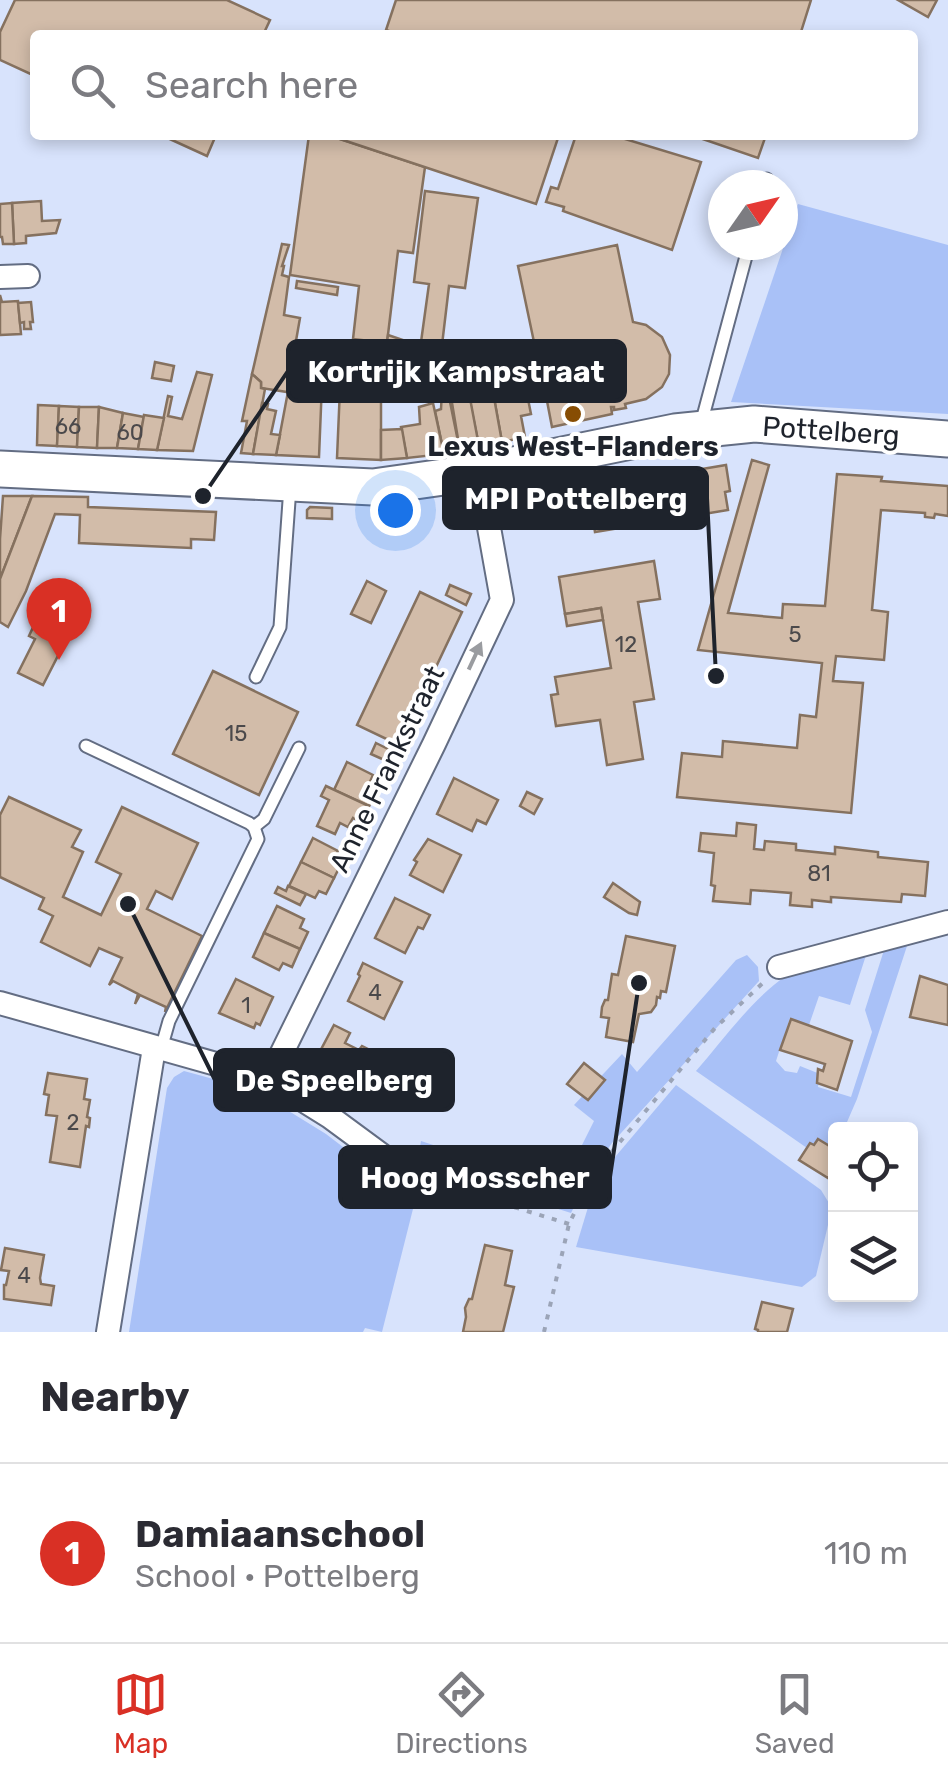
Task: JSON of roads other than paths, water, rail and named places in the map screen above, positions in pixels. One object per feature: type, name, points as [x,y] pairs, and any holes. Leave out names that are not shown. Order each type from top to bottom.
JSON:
[{"type":"main road","name":"Pottelberg","points":[[0,469],[373,487],[479,472],[675,432],[754,424],[948,439]]},
{"type":"street","points":[[0,277],[28,276]]},
{"type":"street","name":"Anne Frankstraat","points":[[269,1079],[502,600],[479,472]]},
{"type":"street","points":[[779,968],[948,922]]},
{"type":"street","points":[[0,1003],[269,1079],[387,1159]]},
{"type":"street","points":[[108,1332],[157,1048]]},
{"type":"lane","points":[[700,429],[745,260]]},
{"type":"lane","points":[[256,677],[280,627],[291,482]]},
{"type":"lane","points":[[86,746],[254,827],[258,838],[157,1048]]},
{"type":"lane","points":[[254,827],[264,819],[299,748]]},
{"type":"place","name":"Lexus West-Flanders","points":[[573,414]]},
{"type":"place","name":"Kortrijk Kampstraat","points":[[203,496]]},
{"type":"place","name":"Damiaanschool","points":[[59,660]]},
{"type":"place","name":"MPI Pottelberg","points":[[716,676]]},
{"type":"place","name":"De Speelberg","points":[[128,904]]},
{"type":"place","name":"Hoog Mosscher","points":[[639,983]]}]
